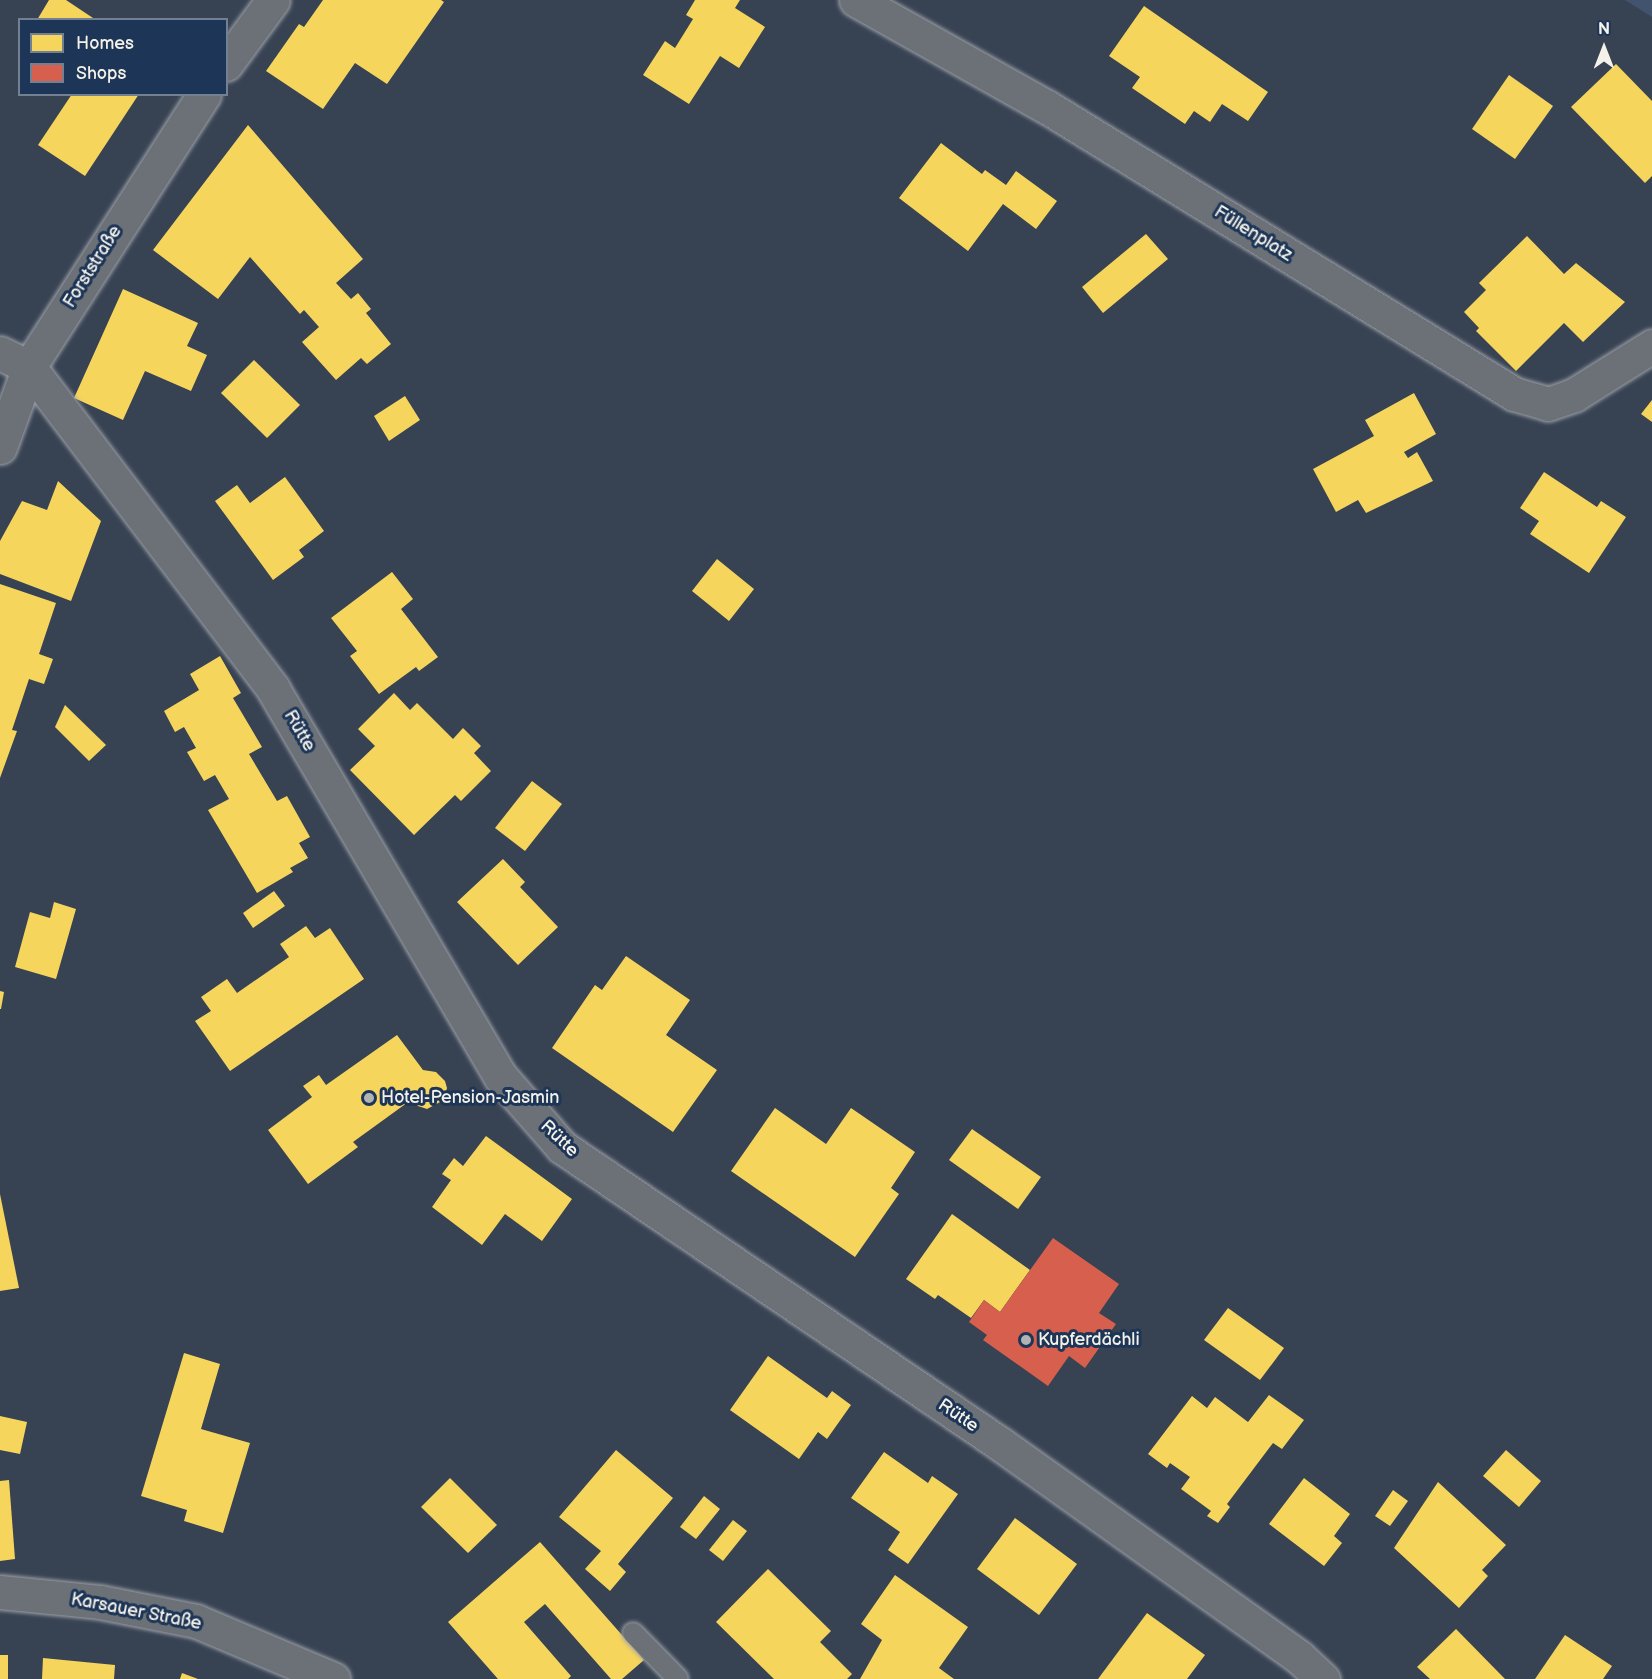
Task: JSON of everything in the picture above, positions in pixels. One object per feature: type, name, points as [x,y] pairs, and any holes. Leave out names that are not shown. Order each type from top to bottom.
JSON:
[{"type":"street","points":[[228,61],[273,0]]},
{"type":"street","name":"Füllenplatz","points":[[856,0],[1047,106],[1514,394],[1548,404],[1574,395],[1652,346]]},
{"type":"street","name":"Forststraße","points":[[0,447],[29,367],[203,96]]},
{"type":"street","name":"Rütte","points":[[0,353],[29,367],[273,689],[501,1077],[562,1147],[999,1443],[1299,1657],[1323,1679]]},
{"type":"street","name":"Karsauer Straße","points":[[0,1592],[100,1602],[196,1621],[333,1679]]},
{"type":"lane","points":[[633,1633],[678,1679]]},
{"type":"shaded area","points":[[1625,0],[1652,0],[1652,17]]},
{"type":"building: Homes","points":[[49,0],[66,0],[93,18],[38,18]]},
{"type":"building: Homes","points":[[323,0],[441,0],[444,2],[387,84],[355,63],[323,109],[266,71],[299,24],[304,27]]},
{"type":"building: Homes","points":[[695,0],[740,0],[735,8],[765,27],[739,68],[720,56],[689,104],[643,75],[665,41],[675,48],[693,19],[686,15]]},
{"type":"building: Homes","points":[[1144,6],[1268,92],[1248,121],[1222,104],[1210,122],[1194,111],[1185,124],[1132,88],[1140,77],[1109,56]]},
{"type":"building: Homes","points":[[1616,64],[1652,101],[1652,176],[1645,183],[1571,107]]},
{"type":"building: Homes","points":[[1509,75],[1553,106],[1515,159],[1472,129]]},
{"type":"building: Homes","points":[[71,96],[138,96],[85,176],[38,145]]},
{"type":"building: Homes","points":[[248,125],[363,259],[336,283],[351,299],[358,293],[371,309],[366,313],[391,344],[367,364],[361,358],[336,380],[302,342],[319,327],[304,310],[300,314],[250,257],[218,299],[153,250]]},
{"type":"building: Homes","points":[[941,143],[982,174],[985,170],[1006,185],[1016,171],[1057,201],[1036,229],[1003,204],[968,251],[899,198]]},
{"type":"building: Homes","points":[[1146,234],[1168,259],[1103,313],[1082,287]]},
{"type":"building: Homes","points":[[1527,236],[1564,274],[1576,263],[1625,302],[1583,342],[1564,323],[1516,371],[1476,331],[1479,328],[1464,312],[1486,290],[1479,283]]},
{"type":"building: Homes","points":[[123,289],[198,323],[187,346],[207,355],[191,391],[145,371],[123,420],[74,398]]},
{"type":"building: Homes","points":[[254,360],[300,405],[267,438],[221,393]]},
{"type":"building: Homes","points":[[1414,393],[1436,434],[1404,452],[1408,458],[1417,452],[1433,481],[1366,513],[1358,500],[1336,512],[1313,469],[1374,436],[1365,420]]},
{"type":"building: Homes","points":[[405,396],[420,420],[389,441],[374,416]]},
{"type":"building: Homes","points":[[1652,400],[1652,422],[1641,414]]},
{"type":"building: Homes","points":[[1544,472],[1597,507],[1601,501],[1626,517],[1589,573],[1530,534],[1539,521],[1520,508]]},
{"type":"building: Homes","points":[[285,477],[324,531],[299,550],[304,557],[273,580],[215,501],[237,485],[250,503]]},
{"type":"building: Homes","points":[[58,481],[101,521],[71,601],[0,574],[0,541],[22,501],[47,510]]},
{"type":"building: Homes","points":[[717,559],[754,589],[729,621],[692,591]]},
{"type":"building: Homes","points":[[392,572],[413,599],[401,609],[438,657],[419,671],[416,667],[379,694],[350,656],[357,651],[331,618]]},
{"type":"building: Homes","points":[[0,584],[56,603],[39,654],[53,659],[44,684],[29,679],[12,730],[17,731],[0,778]]},
{"type":"building: Homes","points":[[220,656],[241,693],[233,698],[262,747],[249,754],[277,801],[287,796],[310,837],[299,843],[308,858],[290,868],[293,872],[257,893],[208,810],[229,799],[215,775],[204,781],[187,752],[196,748],[184,727],[175,732],[164,711],[199,690],[190,674]]},
{"type":"building: Homes","points":[[394,693],[410,710],[417,703],[453,739],[463,728],[481,746],[474,753],[491,771],[461,801],[455,795],[414,835],[350,770],[375,746],[358,729]]},
{"type":"building: Homes","points":[[65,705],[106,745],[89,761],[55,727]]},
{"type":"building: Homes","points":[[532,781],[562,804],[525,851],[495,828]]},
{"type":"building: Homes","points":[[503,859],[525,882],[520,887],[558,927],[518,965],[457,902]]},
{"type":"building: Homes","points":[[274,891],[285,906],[253,928],[243,913]]},
{"type":"building: Homes","points":[[54,902],[76,909],[56,979],[15,967],[30,912],[50,918]]},
{"type":"building: Homes","points":[[306,926],[315,938],[330,928],[364,979],[230,1071],[195,1021],[211,1011],[201,997],[227,979],[237,993],[289,957],[280,944]]},
{"type":"building: Homes","points":[[626,956],[690,1000],[666,1035],[717,1070],[673,1132],[552,1048],[595,985],[602,990]]},
{"type":"building: Homes","points":[[0,991],[4,992],[1,1009],[0,1009]]},
{"type":"building: Homes","points":[[397,1035],[423,1070],[436,1072],[445,1081],[447,1088],[444,1100],[427,1109],[415,1105],[411,1100],[353,1142],[358,1147],[308,1184],[268,1130],[312,1097],[303,1086],[319,1075],[326,1085]]},
{"type":"building: Homes","points":[[775,1108],[826,1144],[851,1108],[915,1152],[891,1188],[899,1194],[855,1257],[731,1171]]},
{"type":"building: Homes","points":[[972,1129],[1041,1177],[1018,1209],[949,1160]]},
{"type":"building: Homes","points":[[486,1136],[572,1199],[542,1241],[505,1214],[482,1245],[432,1207],[451,1180],[442,1174],[454,1158],[463,1166]]},
{"type":"building: Homes","points":[[0,1194],[19,1288],[0,1291]]},
{"type":"building: Homes","points":[[952,1214],[1030,1270],[1000,1312],[984,1300],[971,1318],[938,1295],[935,1299],[906,1279]]},
{"type":"building: Homes","points":[[1228,1308],[1284,1348],[1260,1380],[1204,1340]]},
{"type":"building: Homes","points":[[184,1353],[220,1364],[201,1429],[250,1443],[223,1533],[184,1521],[187,1510],[141,1496]]},
{"type":"building: Homes","points":[[768,1356],[827,1398],[832,1391],[851,1405],[827,1439],[818,1432],[799,1459],[730,1410]]},
{"type":"building: Homes","points":[[1269,1395],[1304,1420],[1282,1449],[1273,1443],[1227,1504],[1230,1507],[1218,1523],[1207,1516],[1211,1511],[1181,1489],[1190,1477],[1170,1463],[1167,1468],[1148,1454],[1192,1396],[1207,1408],[1215,1397],[1248,1422]]},
{"type":"building: Homes","points":[[0,1416],[27,1422],[20,1454],[0,1450]]},
{"type":"building: Homes","points":[[616,1450],[673,1498],[618,1564],[626,1572],[610,1591],[585,1569],[601,1551],[559,1517]]},
{"type":"building: Homes","points":[[1506,1450],[1541,1481],[1519,1507],[1483,1476]]},
{"type":"building: Homes","points":[[884,1452],[928,1483],[932,1476],[958,1494],[908,1564],[888,1550],[900,1532],[851,1498]]},
{"type":"building: Homes","points":[[450,1478],[497,1525],[468,1553],[421,1507]]},
{"type":"building: Homes","points":[[1304,1478],[1350,1514],[1334,1536],[1342,1543],[1324,1566],[1269,1524]]},
{"type":"building: Homes","points":[[9,1480],[15,1559],[0,1561],[0,1481]]},
{"type":"building: Homes","points":[[1438,1482],[1506,1545],[1482,1570],[1488,1576],[1459,1608],[1394,1548]]},
{"type":"building: Homes","points":[[1393,1490],[1408,1501],[1390,1526],[1375,1516]]},
{"type":"building: Homes","points":[[704,1496],[720,1509],[696,1539],[680,1527]]},
{"type":"building: Homes","points":[[1015,1518],[1077,1564],[1039,1615],[977,1569]]},
{"type":"building: Homes","points":[[733,1520],[747,1531],[723,1561],[709,1550]]},
{"type":"building: Homes","points":[[540,1542],[644,1660],[622,1679],[611,1679],[545,1604],[524,1622],[571,1676],[568,1679],[498,1679],[448,1622]]},
{"type":"building: Homes","points":[[768,1569],[831,1631],[820,1642],[852,1674],[847,1679],[774,1679],[716,1622]]},
{"type":"building: Homes","points":[[895,1575],[968,1627],[939,1668],[954,1679],[860,1679],[882,1640],[861,1624]]},
{"type":"building: Homes","points":[[1147,1613],[1205,1655],[1187,1679],[1098,1679]]},
{"type":"building: Homes","points":[[1456,1629],[1505,1679],[1430,1679],[1417,1667]]},
{"type":"building: Homes","points":[[1565,1635],[1612,1666],[1603,1679],[1535,1679]]},
{"type":"building: Homes","points":[[0,1655],[8,1655],[8,1679],[0,1679]]},
{"type":"building: Homes","points":[[43,1658],[115,1665],[114,1679],[42,1679]]},
{"type":"building: Homes","points":[[182,1673],[198,1679],[180,1679]]},
{"type":"building: Shops","points":[[1053,1238],[1119,1284],[1099,1313],[1116,1324],[1085,1368],[1069,1356],[1048,1386],[983,1340],[987,1335],[969,1322],[984,1300],[1000,1312]]},
{"type":"place","name":"Hotel-Pension-Jasmin","points":[[369,1098]]},
{"type":"place","name":"Kupferdächli","points":[[1026,1340]]}]
